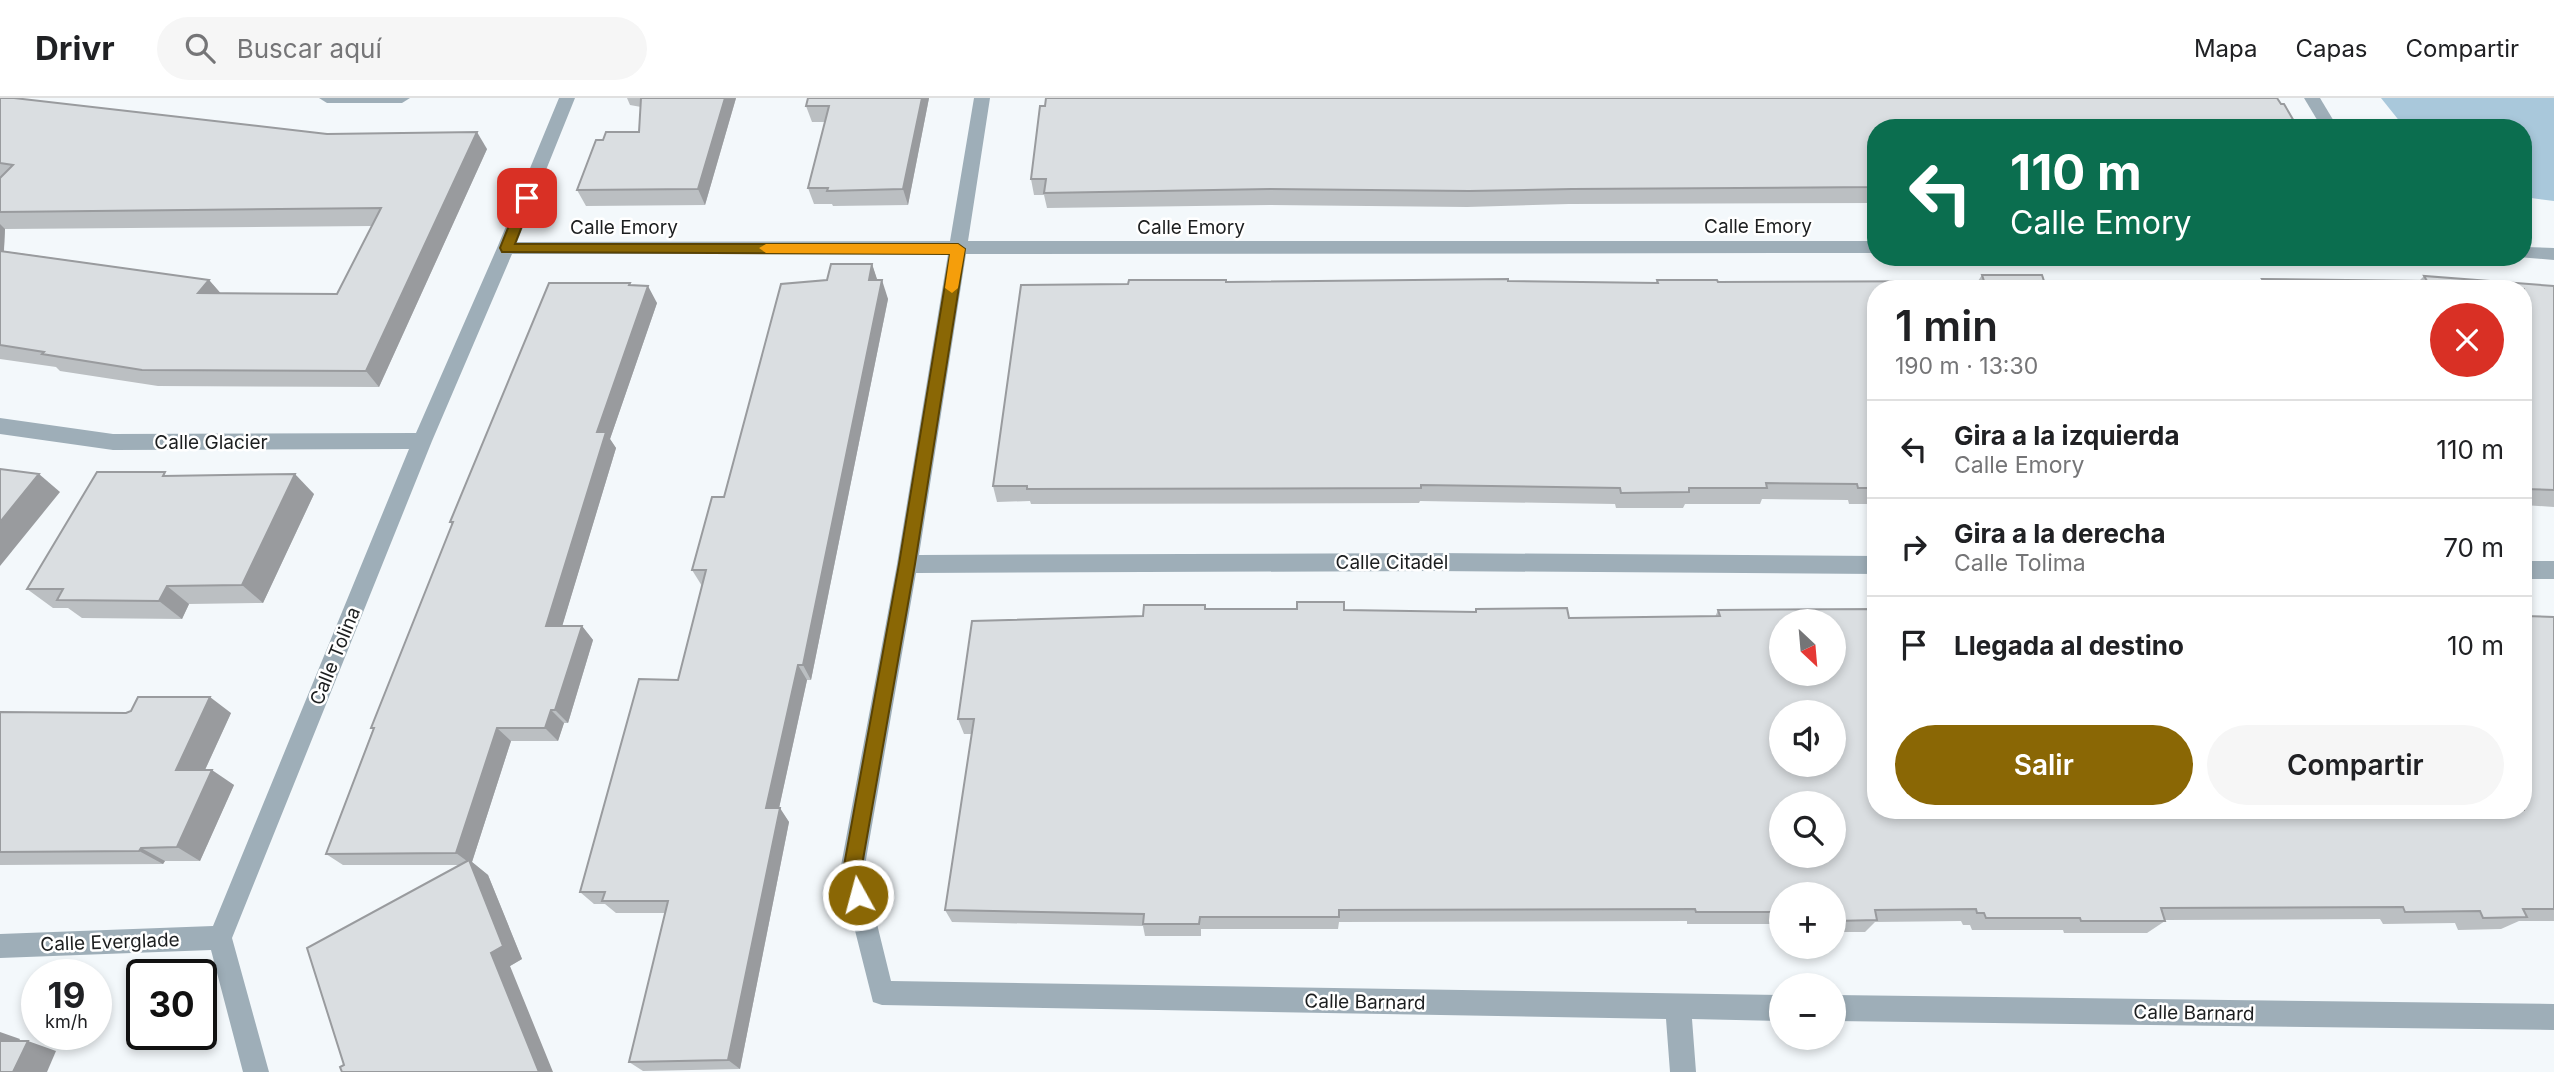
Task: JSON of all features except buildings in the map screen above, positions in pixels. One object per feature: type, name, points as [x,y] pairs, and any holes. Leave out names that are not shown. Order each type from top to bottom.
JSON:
[{"type":"street","points":[[327,98],[401,98]]},
{"type":"street","name":"Calle Tolina","points":[[220,938],[422,441],[506,248],[567,98]]},
{"type":"street","points":[[907,564],[982,98]]},
{"type":"street","points":[[2312,98],[2325,119]]},
{"type":"street","name":"Calle Emory","points":[[506,248],[1867,247]]},
{"type":"street","points":[[2532,253],[2554,254]]},
{"type":"street","name":"Calle Glacier","points":[[0,426],[113,442],[422,441]]},
{"type":"street","name":"Calle Citadel","points":[[907,564],[1433,562],[1867,565]]},
{"type":"street","name":"Calle Barnard","points":[[907,564],[852,871],[882,993],[1769,1008]]},
{"type":"street","points":[[2532,570],[2554,570]]},
{"type":"street","points":[[220,938],[256,1072]]},
{"type":"street","name":"Calle Everglade","points":[[0,946],[220,938]]},
{"type":"street","points":[[1678,1007],[1683,1072]]},
{"type":"street","name":"Calle Barnard","points":[[1846,1008],[2554,1017]]},
{"type":"shaded area","points":[[2381,98],[2554,98],[2554,201],[2532,198],[2532,119],[2398,119]]},
{"type":"slow traffic","points":[[766,248],[958,249],[952,288]]},
{"type":"route","points":[[527,198],[506,248],[958,249],[907,564],[852,871],[858,895]]}]
